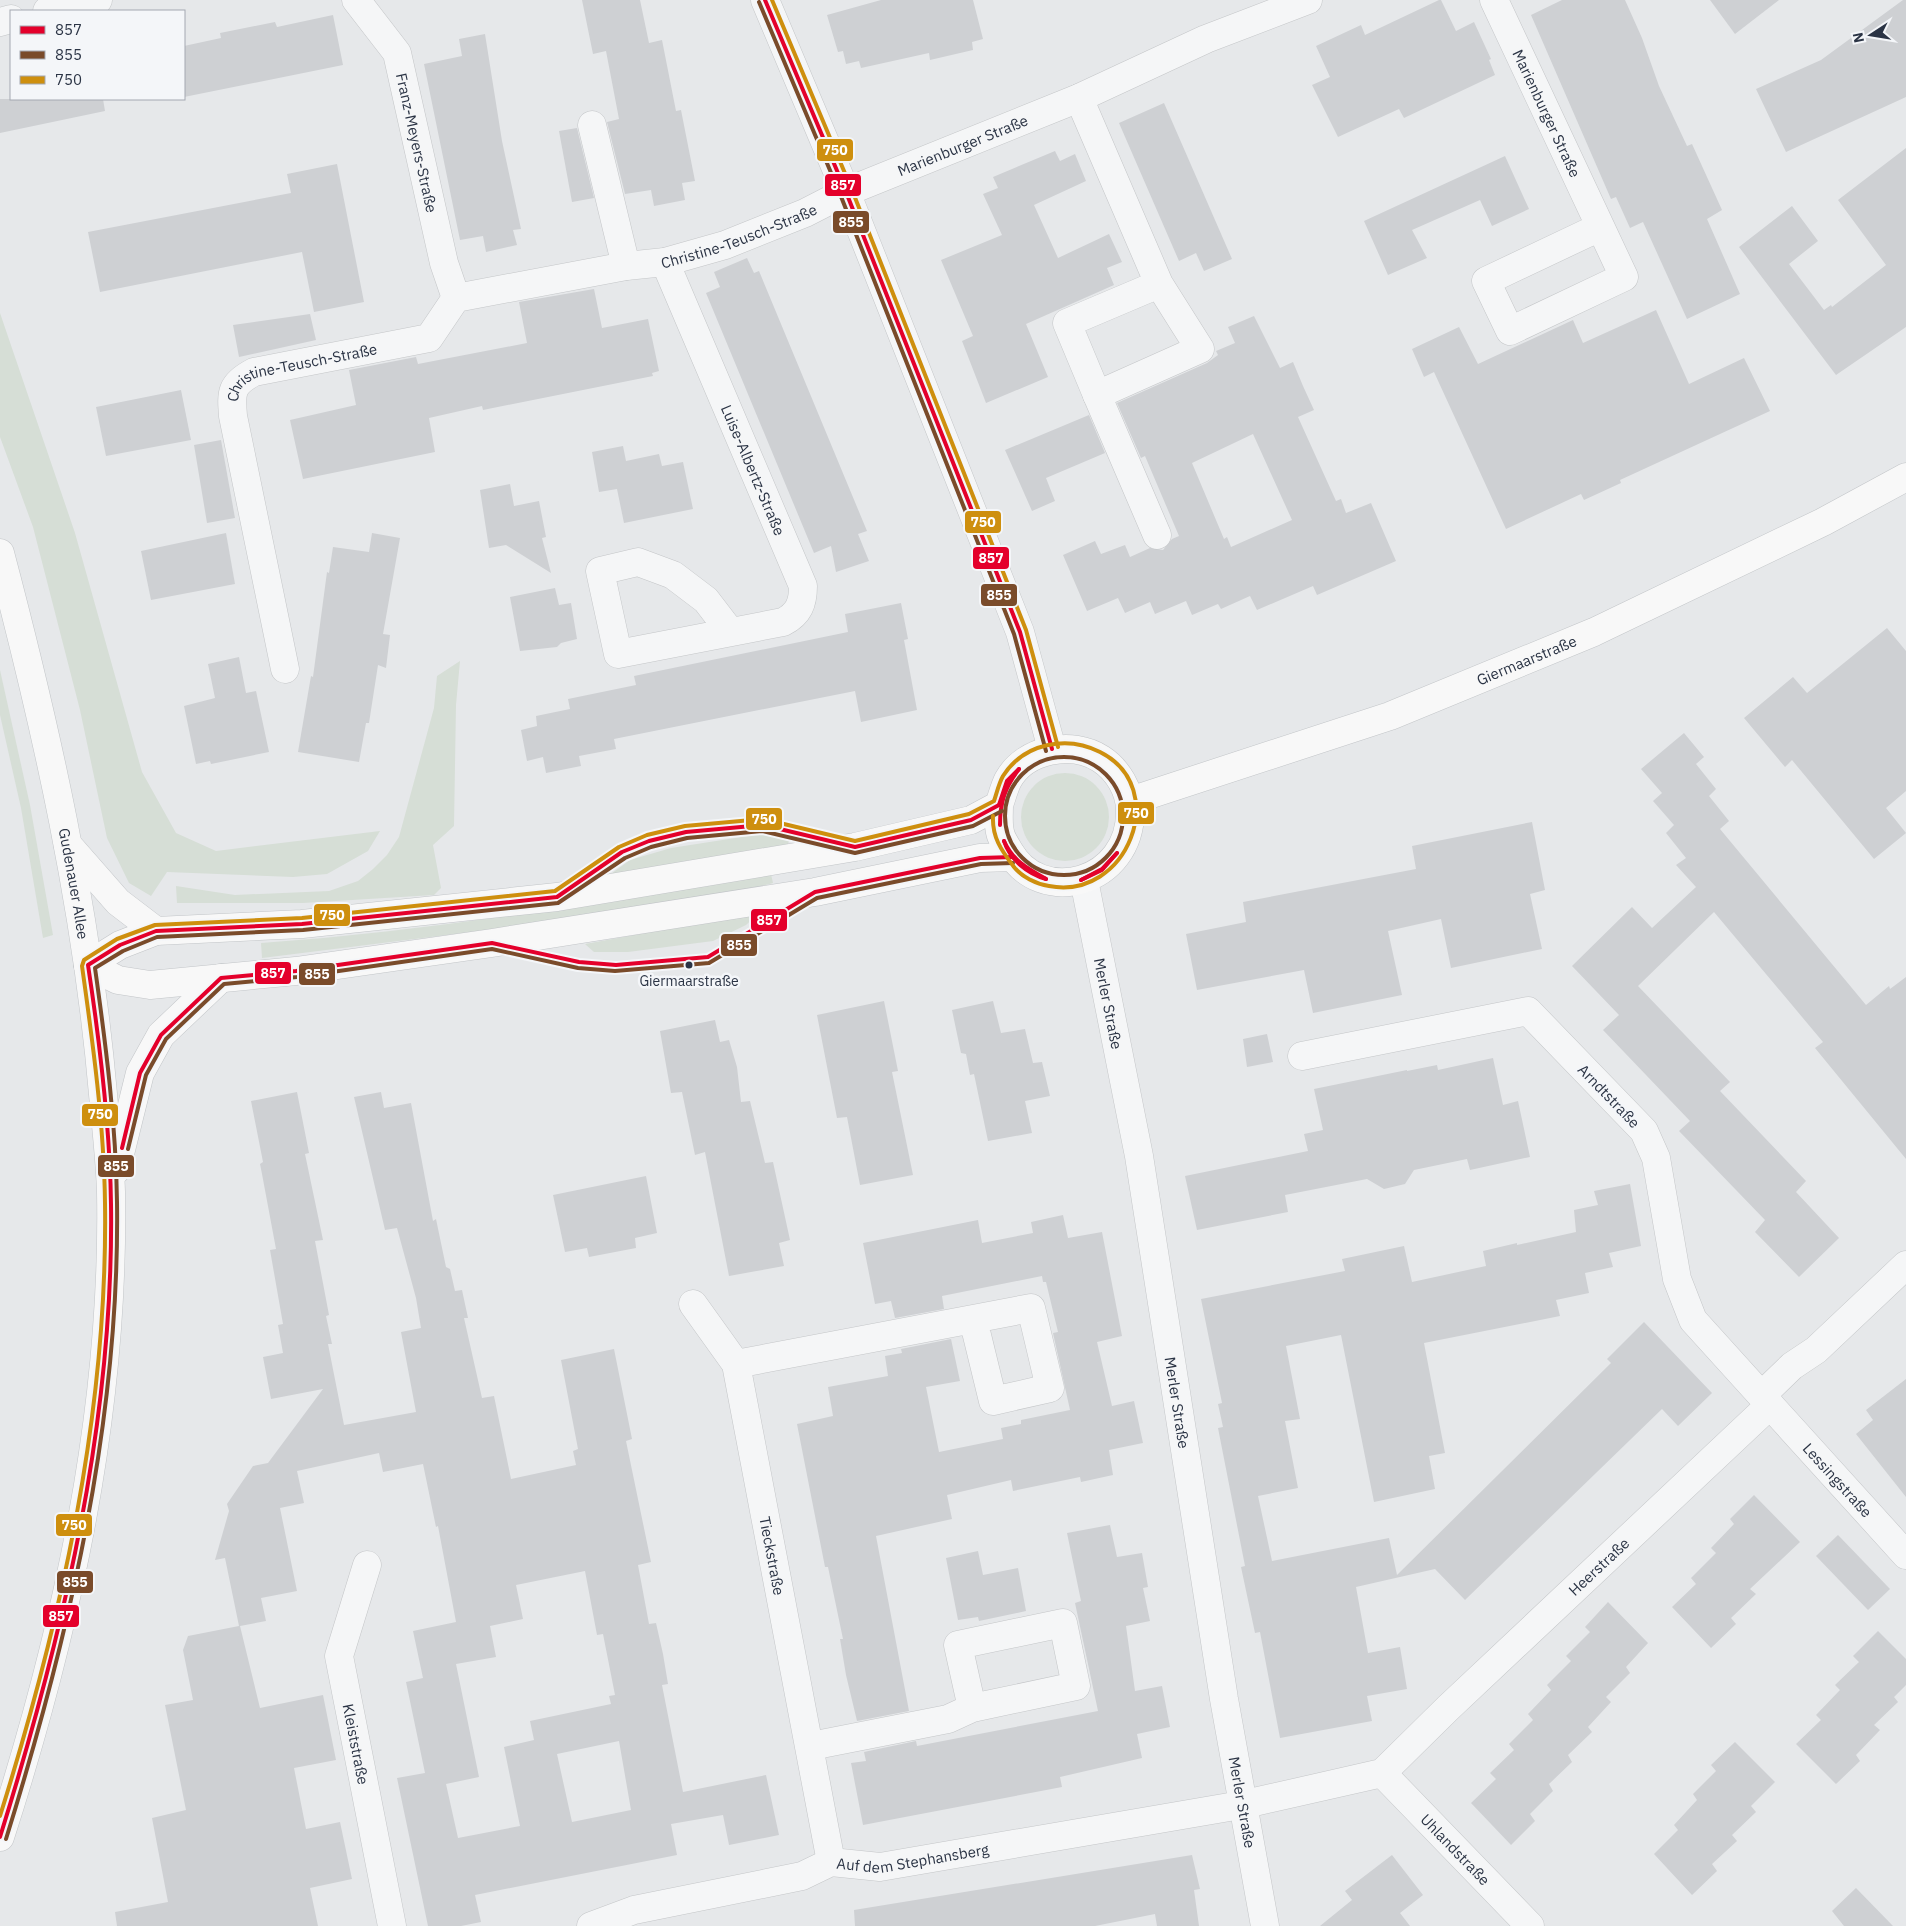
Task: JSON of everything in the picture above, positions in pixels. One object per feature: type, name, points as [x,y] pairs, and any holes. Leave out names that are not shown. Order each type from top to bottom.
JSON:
[{"type":"main road","name":"Giermaarstraße","points":[[1130,801],[1390,716],[1585,636],[1823,522],[1906,477]]},
{"type":"main road","name":"Gudenauer Allee","points":[[0,553],[37,694],[68,844],[98,1039],[111,1191],[104,1365],[93,1455],[76,1548],[52,1658],[26,1757],[0,1837]]},
{"type":"main road","points":[[1052,749],[1078,750],[1101,760],[1120,777],[1130,801],[1131,826],[1123,849],[1106,868],[1084,880],[1058,882],[1033,874],[1012,858],[1000,833],[998,805],[1008,779],[1027,760],[1052,749]]},
{"type":"main road","points":[[88,965],[120,945],[156,931],[302,924],[556,897],[855,847],[971,820],[998,805]]},
{"type":"main road","points":[[68,844],[118,902],[156,931]]},
{"type":"main road","points":[[88,965],[118,980],[150,985],[296,971],[492,943],[815,892],[980,858],[1012,858]]},
{"type":"main road","points":[[111,1191],[140,1073],[161,1035],[221,978]]},
{"type":"street","points":[[52,10],[98,0]]},
{"type":"street","name":"Franz-Meyers-Straße","points":[[356,0],[398,52],[444,263],[456,298]]},
{"type":"street","points":[[764,0],[846,192],[1020,632],[1052,749]]},
{"type":"street","name":"Marienburger Straße","points":[[846,192],[1079,98],[1206,39],[1308,0]]},
{"type":"street","name":"Marienburger Straße","points":[[1494,0],[1624,277],[1510,330],[1486,281],[1600,227]]},
{"type":"street","points":[[1079,98],[1159,284],[1200,349],[1097,395]]},
{"type":"street","points":[[592,125],[626,266]]},
{"type":"street","name":"Christine-Teusch-Straße","points":[[285,669],[257,541],[231,395],[239,379],[254,372],[429,338],[456,298],[626,266],[665,262],[725,245],[805,213],[846,192]]},
{"type":"street","name":"Luise-Albertz-Straße","points":[[665,262],[803,586],[803,598],[800,608],[792,617],[756,628],[729,630],[618,654],[600,571],[638,562],[673,576],[706,600],[729,630]]},
{"type":"street","points":[[1157,534],[1067,323],[1159,284]]},
{"type":"street","name":"Merler Straße","points":[[1084,880],[1139,1156],[1241,1804],[1264,1926]]},
{"type":"street","name":"Arndtstraße","points":[[1302,1056],[1528,1011],[1644,1131],[1656,1158],[1678,1279],[1693,1320],[1766,1400]]},
{"type":"street","name":"Heerstraße","points":[[1382,1774],[1766,1400],[1792,1366],[1816,1350],[1906,1265]]},
{"type":"street","name":"Tieckstraße","points":[[693,1304],[736,1364],[811,1746],[831,1862]]},
{"type":"street","points":[[736,1364],[973,1319]]},
{"type":"street","name":"Lessingstraße","points":[[1766,1400],[1906,1555]]},
{"type":"street","name":"Kleiststraße","points":[[367,1565],[339,1656],[392,1926]]},
{"type":"street","points":[[811,1746],[948,1719],[972,1708]]},
{"type":"street","points":[[1241,1804],[1382,1774]]},
{"type":"street","name":"Uhlandstraße","points":[[1382,1774],[1530,1926]]},
{"type":"street","name":"Auf dem Stephansberg","points":[[590,1926],[634,1910],[802,1876],[831,1862],[880,1867],[1241,1804]]},
{"type":"shaded area","points":[[0,313],[75,533],[142,772],[176,833],[216,851],[380,831],[368,851],[327,874],[293,877],[167,872],[151,896],[129,883],[107,838],[80,710],[33,527],[0,437]]},
{"type":"shaded area","points":[[460,661],[456,705],[454,826],[433,845],[441,888],[434,895],[303,903],[177,903],[176,886],[235,895],[329,891],[358,881],[373,869],[387,855],[399,837],[434,708],[437,676]]},
{"type":"shaded area","points":[[0,670],[30,805],[53,935],[43,938],[21,808],[0,715]]},
{"type":"shaded area","points":[[1065,773],[1082,776],[1096,786],[1106,800],[1109,817],[1106,834],[1096,848],[1082,858],[1065,861],[1048,858],[1034,848],[1024,834],[1021,817],[1024,800],[1034,786],[1048,776]]},
{"type":"shaded area","points":[[761,834],[789,841],[787,847],[608,876],[630,860],[671,848]]},
{"type":"shaded area","points":[[771,874],[773,883],[731,894],[503,928],[262,958],[261,943],[325,938],[453,923],[581,905]]},
{"type":"shaded area","points":[[760,912],[746,925],[713,941],[628,952],[594,952],[585,944]]},
{"type":"building","points":[[582,0],[640,0],[649,43],[662,40],[676,111],[681,110],[695,181],[682,183],[685,200],[654,206],[651,190],[625,194],[607,122],[619,119],[606,51],[593,54]]},
{"type":"building","points":[[881,0],[973,0],[983,39],[972,42],[973,50],[930,60],[929,53],[861,68],[859,61],[846,64],[843,51],[838,52],[827,15]]},
{"type":"building","points":[[1441,0],[1456,31],[1474,22],[1491,59],[1489,60],[1495,75],[1404,118],[1399,109],[1338,137],[1312,85],[1330,77],[1316,46],[1361,25],[1365,35]]},
{"type":"building","points":[[1562,0],[1625,0],[1642,38],[1659,86],[1687,146],[1692,144],[1722,210],[1707,219],[1740,294],[1687,319],[1643,222],[1630,228],[1616,197],[1611,199],[1531,15]]},
{"type":"building","points":[[1710,0],[1779,0],[1735,34]]},
{"type":"building","points":[[1903,0],[1906,0],[1906,97],[1786,152],[1756,89],[1821,60]]},
{"type":"building","points":[[333,15],[343,65],[185,97],[185,46],[221,38],[220,33],[275,22],[277,27]]},
{"type":"building","points":[[485,34],[502,141],[521,229],[513,230],[517,245],[486,252],[483,236],[460,240],[424,64],[462,56],[459,39]]},
{"type":"building","points":[[0,99],[103,100],[105,111],[0,133]]},
{"type":"building","points":[[1164,103],[1232,259],[1204,271],[1196,253],[1179,261],[1119,123]]},
{"type":"building","points":[[577,128],[594,198],[572,202],[559,131]]},
{"type":"building","points":[[1906,148],[1906,327],[1836,375],[1739,247],[1792,206],[1818,241],[1789,264],[1824,310],[1831,305],[1832,307],[1886,265],[1838,200]]},
{"type":"building","points":[[1055,151],[1060,161],[1075,154],[1086,181],[1034,205],[1058,258],[1109,234],[1122,262],[1107,268],[1114,285],[1026,324],[1048,377],[986,403],[962,341],[973,336],[941,260],[1002,235],[983,194],[998,188],[993,177]]},
{"type":"building","points":[[1505,156],[1529,209],[1492,226],[1480,200],[1412,230],[1427,258],[1388,275],[1364,221]]},
{"type":"building","points":[[337,164],[364,302],[314,312],[302,252],[100,292],[88,232],[291,193],[287,174]]},
{"type":"building","points":[[747,258],[754,273],[759,271],[867,531],[858,534],[869,561],[836,572],[831,546],[814,553],[706,293],[720,287],[714,272]]},
{"type":"building","points":[[594,289],[602,328],[648,319],[659,371],[652,373],[653,376],[483,410],[482,406],[429,418],[435,452],[303,479],[290,420],[356,405],[349,370],[416,357],[418,364],[527,343],[519,302]]},
{"type":"building","points":[[1656,310],[1689,384],[1744,358],[1770,411],[1620,480],[1621,483],[1584,500],[1581,494],[1506,529],[1434,372],[1424,377],[1412,349],[1459,327],[1478,364],[1573,320],[1583,343]]},
{"type":"building","points":[[310,314],[316,340],[239,357],[233,325]]},
{"type":"building","points":[[1254,316],[1280,368],[1293,362],[1314,410],[1298,417],[1336,501],[1341,499],[1346,513],[1371,503],[1396,561],[1317,595],[1313,586],[1257,610],[1250,596],[1221,609],[1218,604],[1192,615],[1186,601],[1155,614],[1150,602],[1125,613],[1118,598],[1087,611],[1063,555],[1095,541],[1101,554],[1125,545],[1130,557],[1150,548],[1163,550],[1172,539],[1179,536],[1145,456],[1141,458],[1117,403],[1207,363],[1218,355],[1216,351],[1235,343],[1228,327]],"holes":[[[1253,434],[1292,520],[1231,547],[1227,537],[1224,539],[1192,463]]]},
{"type":"building","points":[[181,390],[191,440],[106,456],[96,407]]},
{"type":"building","points":[[1089,415],[1105,453],[1046,478],[1055,501],[1032,511],[1005,450]]},
{"type":"building","points":[[221,440],[235,518],[207,523],[194,445]]},
{"type":"building","points":[[623,446],[626,461],[659,454],[662,466],[683,462],[693,509],[624,523],[617,489],[599,492],[592,452]]},
{"type":"building","points":[[510,484],[514,506],[539,501],[546,537],[542,538],[551,573],[506,545],[489,548],[480,490]]},
{"type":"building","points":[[226,533],[235,584],[151,600],[141,551]]},
{"type":"building","points":[[372,533],[400,538],[383,634],[390,635],[386,668],[378,665],[369,723],[366,723],[359,762],[298,752],[311,676],[313,677],[327,572],[329,573],[333,547],[369,552]]},
{"type":"building","points":[[555,588],[559,605],[571,603],[577,639],[561,643],[557,647],[520,651],[510,597]]},
{"type":"building","points":[[901,603],[908,639],[904,640],[917,710],[861,722],[855,691],[614,739],[616,749],[579,756],[581,766],[546,773],[543,757],[527,761],[521,730],[537,726],[536,716],[570,709],[568,699],[636,685],[634,676],[848,632],[845,614]]},
{"type":"building","points":[[1887,628],[1906,651],[1906,791],[1886,808],[1906,833],[1874,859],[1792,760],[1785,767],[1744,718],[1793,677],[1807,693]]},
{"type":"building","points":[[239,657],[246,693],[256,691],[269,752],[211,764],[210,761],[196,764],[184,706],[215,698],[208,664]]},
{"type":"building","points":[[1684,733],[1704,757],[1696,764],[1716,789],[1709,796],[1729,821],[1720,829],[1866,1005],[1889,986],[1890,989],[1906,977],[1906,1159],[1815,1048],[1823,1042],[1714,912],[1638,986],[1730,1082],[1720,1091],[1806,1181],[1796,1192],[1839,1238],[1799,1277],[1755,1232],[1765,1220],[1679,1131],[1690,1121],[1603,1030],[1619,1015],[1572,966],[1632,907],[1652,928],[1696,887],[1676,865],[1686,858],[1666,833],[1674,825],[1653,801],[1662,793],[1641,769]]},
{"type":"building","points":[[1532,822],[1545,890],[1530,894],[1542,949],[1451,968],[1441,919],[1388,931],[1402,995],[1313,1013],[1304,970],[1197,990],[1186,934],[1246,922],[1243,902],[1416,869],[1412,846]]},
{"type":"building","points":[[884,1001],[898,1071],[892,1072],[913,1175],[860,1185],[847,1117],[837,1118],[817,1015]]},
{"type":"building","points":[[993,1001],[1001,1033],[1025,1029],[1033,1063],[1042,1062],[1050,1096],[1025,1101],[1032,1133],[988,1141],[974,1074],[970,1075],[966,1054],[961,1053],[952,1010]]},
{"type":"building","points":[[715,1020],[720,1042],[729,1040],[737,1067],[741,1102],[750,1101],[765,1163],[773,1162],[790,1240],[779,1243],[784,1266],[729,1276],[705,1152],[695,1155],[682,1092],[671,1093],[660,1031]]},
{"type":"building","points":[[1267,1034],[1273,1062],[1247,1067],[1243,1039]]},
{"type":"building","points":[[1493,1058],[1503,1105],[1518,1101],[1530,1157],[1470,1170],[1467,1159],[1414,1170],[1405,1184],[1384,1189],[1367,1179],[1285,1195],[1288,1212],[1197,1230],[1185,1176],[1308,1151],[1304,1134],[1323,1130],[1314,1089],[1407,1070],[1437,1065],[1438,1070]]},
{"type":"building","points":[[297,1092],[309,1153],[305,1154],[323,1240],[315,1241],[329,1315],[326,1316],[332,1344],[328,1344],[344,1425],[416,1412],[401,1332],[421,1328],[416,1298],[397,1228],[385,1230],[354,1097],[381,1092],[384,1108],[411,1103],[433,1221],[436,1219],[446,1267],[450,1269],[455,1291],[462,1290],[468,1318],[464,1318],[482,1398],[494,1396],[511,1479],[576,1465],[573,1451],[578,1449],[561,1360],[614,1349],[632,1439],[626,1441],[651,1562],[638,1565],[649,1624],[656,1623],[663,1654],[668,1684],[662,1685],[683,1792],[766,1775],[779,1835],[729,1845],[723,1815],[671,1824],[677,1855],[475,1895],[481,1922],[461,1926],[428,1926],[397,1778],[425,1773],[406,1682],[423,1678],[413,1631],[456,1622],[438,1526],[436,1527],[423,1464],[383,1472],[379,1453],[297,1471],[304,1503],[280,1508],[297,1591],[261,1598],[266,1621],[240,1626],[260,1708],[323,1695],[336,1760],[294,1768],[306,1829],[340,1822],[352,1879],[310,1888],[318,1926],[117,1926],[115,1912],[168,1902],[152,1818],[186,1810],[165,1705],[193,1700],[183,1650],[188,1636],[239,1626],[225,1558],[215,1560],[229,1511],[227,1504],[253,1466],[268,1463],[323,1389],[271,1399],[263,1357],[283,1353],[278,1325],[283,1324],[270,1250],[276,1249],[260,1164],[263,1162],[251,1101]],"holes":[[[585,1571],[597,1635],[603,1634],[615,1695],[609,1696],[611,1704],[530,1721],[534,1740],[504,1747],[520,1826],[458,1838],[446,1784],[479,1777],[456,1664],[496,1657],[490,1626],[523,1619],[516,1585]],[[619,1741],[631,1810],[572,1822],[557,1754]]]},
{"type":"building","points":[[646,1176],[657,1233],[635,1238],[636,1248],[589,1257],[587,1248],[565,1252],[553,1195]]},
{"type":"building","points":[[1630,1184],[1641,1246],[1609,1253],[1613,1267],[1585,1273],[1589,1293],[1556,1300],[1560,1316],[1424,1343],[1445,1453],[1429,1456],[1435,1489],[1374,1502],[1341,1335],[1286,1346],[1300,1419],[1285,1421],[1298,1488],[1258,1496],[1272,1561],[1389,1538],[1397,1575],[1611,1363],[1607,1359],[1644,1322],[1712,1393],[1678,1426],[1662,1409],[1465,1600],[1435,1569],[1356,1587],[1368,1653],[1400,1647],[1407,1689],[1367,1696],[1372,1721],[1280,1738],[1260,1632],[1255,1633],[1241,1567],[1245,1566],[1218,1428],[1223,1427],[1218,1404],[1222,1403],[1201,1299],[1345,1271],[1342,1259],[1404,1246],[1412,1282],[1486,1266],[1483,1251],[1576,1232],[1574,1210],[1598,1205],[1594,1191]]},
{"type":"building","points":[[1063,1215],[1068,1238],[1102,1232],[1122,1336],[1097,1342],[1112,1406],[1134,1401],[1143,1443],[1109,1450],[1113,1475],[1081,1482],[1080,1477],[1013,1491],[1011,1480],[947,1495],[952,1519],[876,1536],[909,1711],[857,1721],[846,1675],[840,1639],[843,1639],[828,1567],[825,1567],[797,1424],[833,1416],[828,1387],[888,1376],[885,1356],[902,1353],[901,1349],[951,1339],[960,1381],[926,1387],[939,1452],[1003,1439],[1001,1428],[1021,1424],[1021,1420],[1070,1410],[1053,1333],[1058,1332],[1046,1282],[1043,1282],[1042,1276],[942,1296],[944,1309],[895,1318],[891,1301],[875,1304],[863,1243],[978,1220],[982,1243],[1033,1233],[1031,1222]]},
{"type":"building","points":[[1906,1379],[1906,1497],[1856,1434],[1873,1420],[1866,1410]]},
{"type":"building","points":[[1754,1495],[1800,1542],[1750,1589],[1756,1594],[1731,1618],[1736,1624],[1711,1648],[1672,1607],[1696,1584],[1691,1578],[1716,1553],[1711,1548],[1734,1524],[1730,1519]]},
{"type":"building","points":[[1110,1525],[1117,1557],[1142,1553],[1148,1587],[1143,1588],[1150,1621],[1126,1626],[1135,1691],[1162,1686],[1170,1727],[1137,1734],[1142,1758],[1060,1777],[1062,1787],[863,1825],[851,1763],[866,1761],[864,1752],[916,1741],[917,1746],[1098,1711],[1075,1603],[1081,1601],[1067,1533]]},
{"type":"building","points":[[1838,1535],[1890,1589],[1868,1610],[1816,1556]]},
{"type":"building","points":[[978,1551],[983,1575],[1018,1568],[1026,1611],[979,1621],[978,1617],[958,1620],[946,1558]]},
{"type":"building","points":[[1608,1602],[1648,1643],[1626,1667],[1630,1673],[1606,1697],[1611,1702],[1588,1727],[1592,1732],[1568,1755],[1572,1762],[1549,1784],[1553,1791],[1530,1814],[1535,1821],[1511,1845],[1471,1803],[1496,1779],[1490,1773],[1514,1750],[1509,1744],[1533,1720],[1528,1714],[1551,1690],[1547,1685],[1571,1661],[1566,1656],[1590,1632],[1585,1627]]},
{"type":"building","points":[[1878,1631],[1906,1659],[1906,1685],[1894,1697],[1898,1702],[1874,1725],[1880,1730],[1856,1755],[1860,1761],[1836,1784],[1796,1744],[1821,1720],[1816,1715],[1840,1690],[1835,1685],[1859,1662],[1853,1656]]},
{"type":"building","points":[[1735,1742],[1775,1782],[1751,1806],[1756,1812],[1732,1835],[1737,1841],[1712,1864],[1717,1871],[1692,1895],[1654,1854],[1678,1830],[1674,1825],[1697,1800],[1693,1794],[1716,1771],[1711,1765]]},
{"type":"building","points":[[1192,1855],[1200,1889],[1194,1890],[1199,1926],[1157,1926],[1155,1914],[1095,1926],[855,1926],[854,1910]]},
{"type":"building","points":[[1392,1855],[1423,1895],[1400,1913],[1410,1926],[1320,1926],[1352,1900],[1345,1891]]},
{"type":"building","points":[[1856,1888],[1893,1926],[1844,1926],[1832,1911]]},
{"type":"transit line","name":"857","points":[[765,0],[846,192],[1020,632],[1052,749]]},
{"type":"transit line","name":"750","points":[[772,0],[852,190],[1026,630],[1058,747]]},
{"type":"transit line","name":"855","points":[[759,2],[840,194],[1014,634],[1046,751]]},
{"type":"transit line","name":"750","points":[[0,1816],[43,1666],[61,1590],[77,1513],[99,1359],[104,1281],[105,1203],[103,1144],[82,966],[84,960],[117,939],[155,925],[302,918],[555,891],[619,847],[647,835],[685,826],[763,819],[855,841],[969,814],[994,801],[1003,776],[1022,756],[1034,749],[1060,743],[1074,744],[1100,752],[1122,769],[1133,790],[1136,814],[1131,838],[1118,860],[1100,876],[1077,886],[1044,885],[1034,882],[1021,874],[1009,861],[998,843],[994,830],[993,816]]},
{"type":"transit line","name":"855","points":[[1064,757],[1087,762],[1106,774],[1118,793],[1123,816],[1118,839],[1106,858],[1087,870],[1064,875],[1041,870],[1022,858],[1010,839],[1005,816],[1010,793],[1022,774],[1041,762],[1064,757]]},
{"type":"transit line","name":"857","points":[[999,805],[1007,781],[1019,769]]},
{"type":"transit line","name":"857","points":[[1000,825],[1004,795],[1019,769]]},
{"type":"transit line","name":"857","points":[[0,1837],[45,1682],[64,1604],[81,1525],[104,1365],[110,1285],[111,1204],[109,1144],[97,1024],[88,965],[120,945],[156,931],[302,924],[557,897],[622,852],[649,841],[686,832],[763,825],[855,847],[971,820],[999,805]]},
{"type":"transit line","name":"855","points":[[6,1839],[51,1683],[70,1604],[87,1525],[100,1445],[110,1364],[116,1283],[117,1202],[115,1144],[110,1085],[95,968],[123,951],[157,937],[303,930],[558,903],[625,858],[651,847],[687,838],[762,831],[855,853],[973,826],[1002,811]]},
{"type":"transit line","name":"857","points":[[1004,841],[1016,859],[1046,879]]},
{"type":"transit line","name":"857","points":[[1004,841],[1020,865],[1033,874],[1046,879]]},
{"type":"transit line","name":"857","points":[[1081,880],[1102,869],[1117,853]]},
{"type":"transit line","name":"857","points":[[1081,880],[1102,870],[1117,853]]},
{"type":"transit line","name":"857","points":[[122,1148],[140,1073],[161,1035],[221,978],[296,971],[492,943],[579,962],[616,965],[708,957],[815,892],[980,858],[1013,857]]},
{"type":"transit line","name":"855","points":[[128,1149],[146,1075],[166,1039],[224,984],[297,977],[492,949],[578,968],[615,971],[709,963],[817,898],[981,864],[1013,863]]},
{"type":"place","name":"Giermaarstraße","points":[[689,965]]}]
